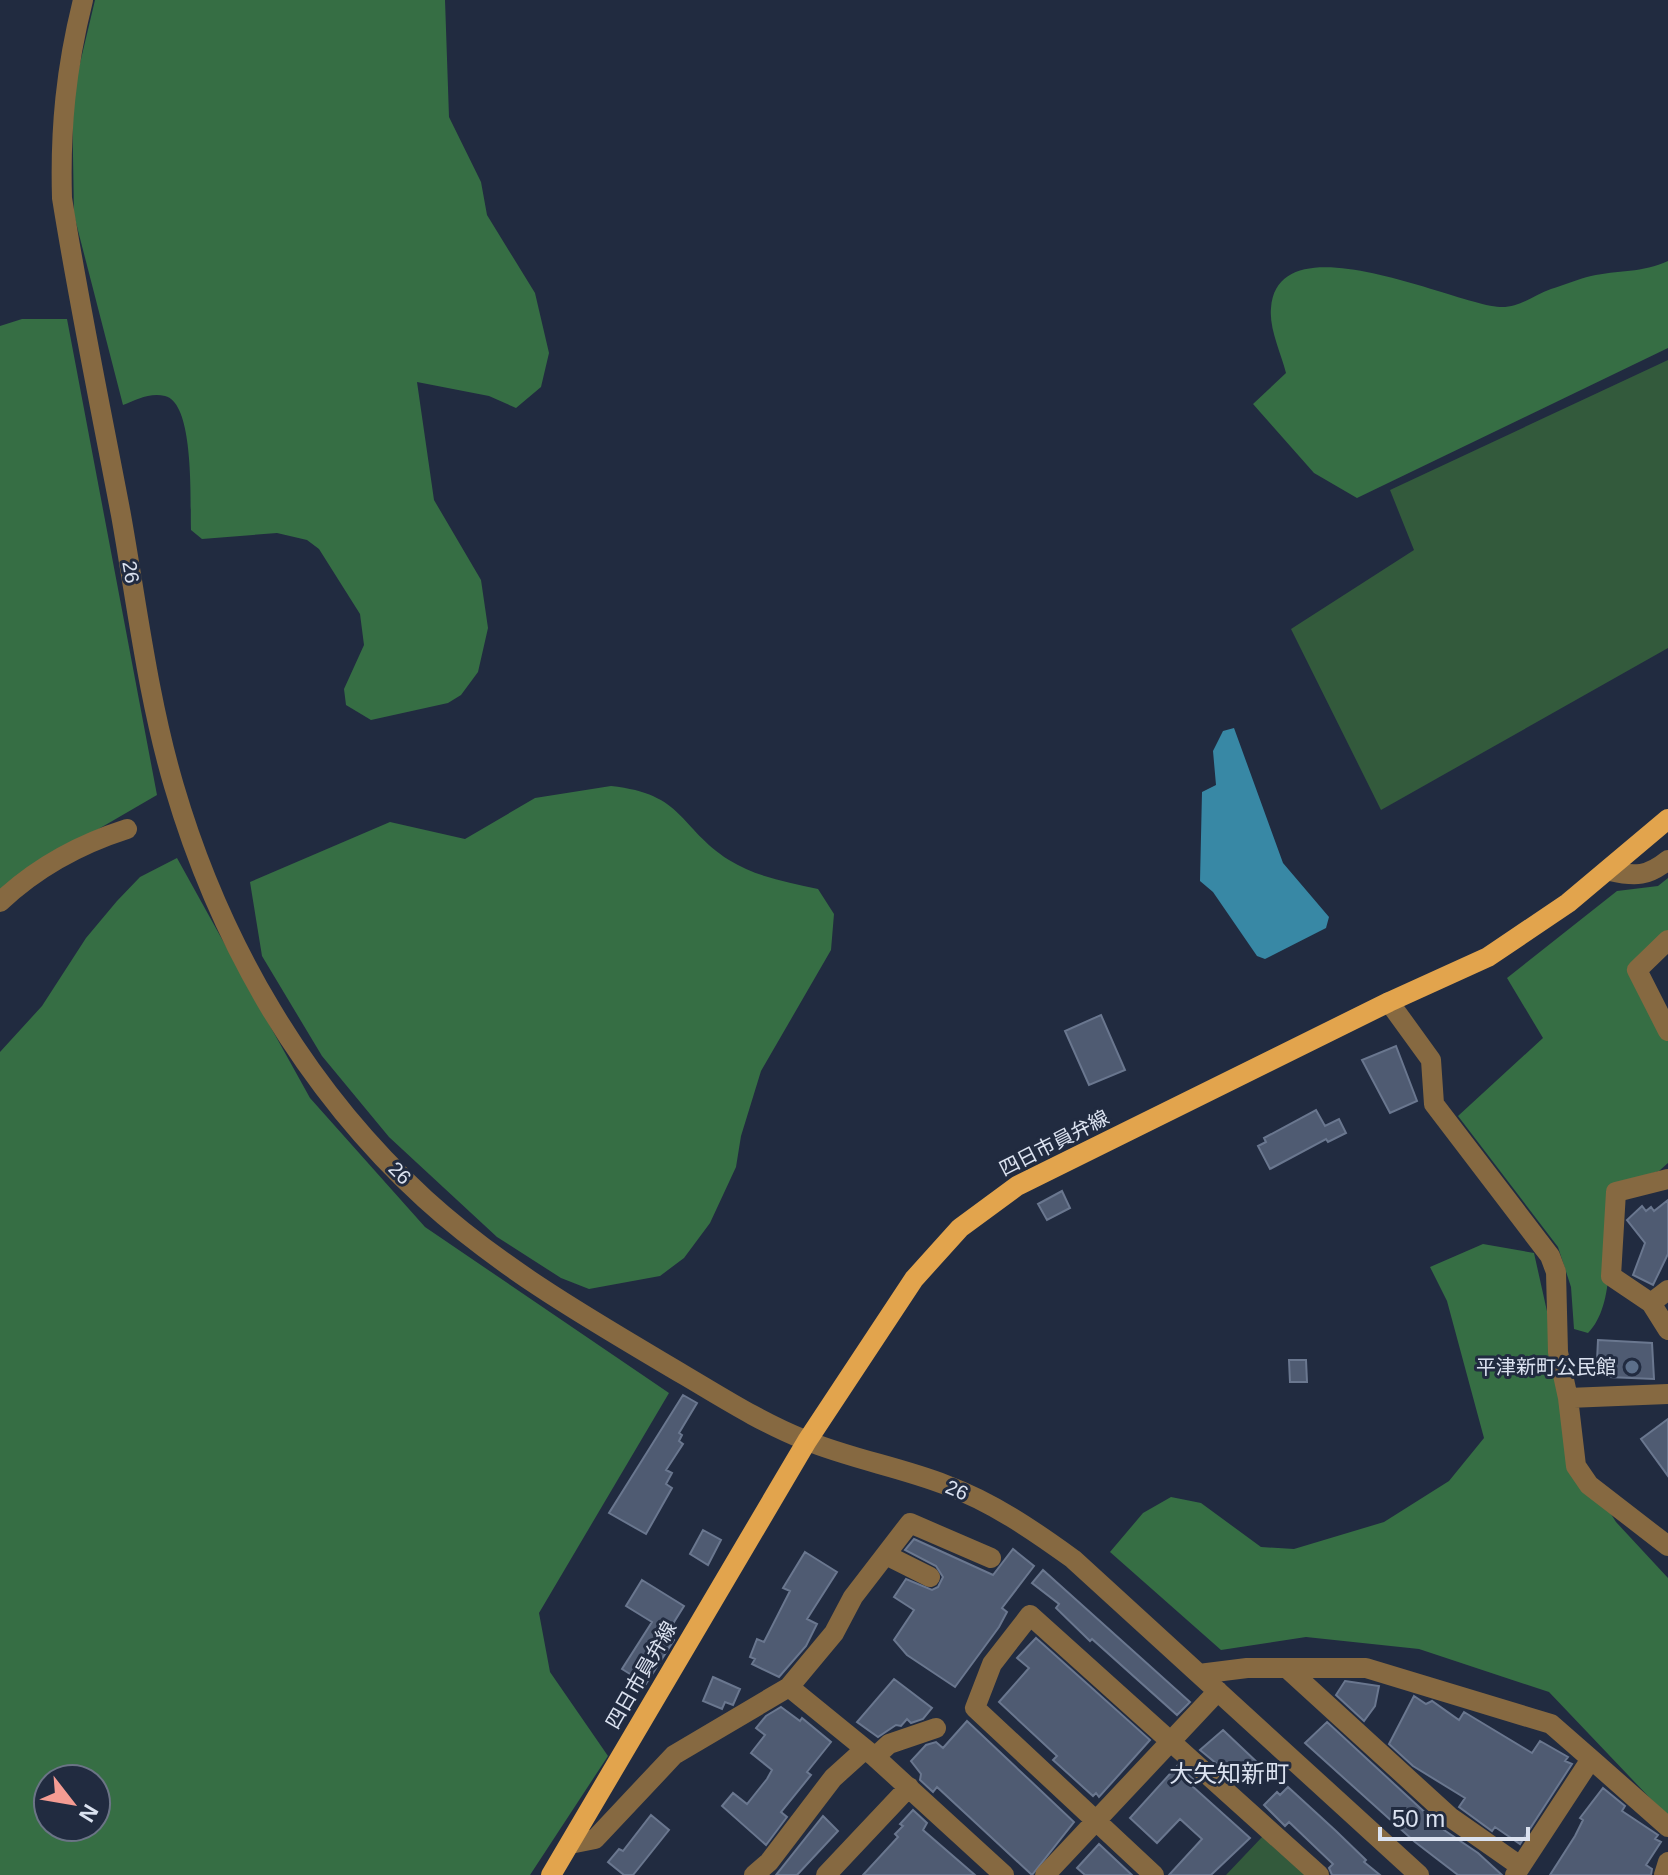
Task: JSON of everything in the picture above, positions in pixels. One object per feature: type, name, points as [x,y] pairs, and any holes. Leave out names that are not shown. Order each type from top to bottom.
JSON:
[{"type":"main road","name":"四日市員弁線","points":[[551,1875],[807,1441],[914,1279],[960,1228],[1017,1186],[1389,1002],[1488,957],[1610,871],[1668,819]]},
{"type":"street","name":"26","points":[[83,0],[69,55],[61,149],[68,236],[152,691],[173,782],[197,857],[238,953],[313,1073],[378,1151],[425,1199],[492,1254],[557,1300],[759,1419],[807,1441],[948,1485],[1023,1523],[1073,1559],[1419,1875]]},
{"type":"street","points":[[0,902],[45,867],[93,840],[127,829]]},
{"type":"street","points":[[1610,871],[1631,876],[1650,874],[1668,860]]},
{"type":"street","points":[[1668,940],[1637,970],[1668,1031]]},
{"type":"street","points":[[1389,1002],[1431,1060],[1434,1104],[1550,1256],[1556,1272],[1558,1352],[1568,1398],[1573,1451],[1582,1478],[1668,1546]]},
{"type":"street","points":[[1668,1179],[1616,1192],[1611,1276],[1651,1303],[1668,1330]]},
{"type":"street","points":[[1651,1303],[1668,1290]]},
{"type":"street","points":[[1568,1398],[1668,1394]]},
{"type":"street","points":[[570,1844],[595,1839],[674,1755],[789,1687],[834,1633],[853,1597],[888,1556],[910,1523],[991,1558]]},
{"type":"street","points":[[888,1556],[930,1577]]},
{"type":"street","points":[[1154,1875],[975,1708],[992,1664],[1030,1615],[1319,1875]]},
{"type":"street","points":[[1199,1674],[1247,1668],[1366,1668],[1551,1724],[1668,1827]]},
{"type":"street","points":[[1289,1670],[1450,1817],[1518,1871],[1591,1759]]},
{"type":"street","points":[[789,1687],[909,1787],[1004,1875]]},
{"type":"street","points":[[1045,1875],[1218,1691]]},
{"type":"street","points":[[754,1875],[769,1862],[833,1778],[869,1753],[936,1728]]},
{"type":"street","points":[[836,1872],[909,1787]]},
{"type":"street","points":[[1664,1875],[1668,1862]]},
{"type":"green space","points":[[95,0],[445,0],[449,117],[481,182],[487,215],[535,293],[549,353],[541,387],[516,408],[489,396],[417,382],[434,500],[481,580],[488,628],[478,672],[461,695],[448,703],[371,720],[346,705],[344,689],[364,645],[360,614],[319,549],[307,540],[277,533],[202,539],[191,530],[189,456],[182,416],[175,403],[165,396],[154,395],[123,405],[74,215],[72,97]]},
{"type":"green space","points":[[1668,261],[1668,348],[1357,498],[1314,473],[1253,404],[1286,373],[1274,333],[1271,308],[1281,282],[1304,270],[1335,268],[1372,273],[1478,303],[1507,307],[1586,277],[1649,268]]},
{"type":"green space","points":[[22,319],[67,319],[157,795],[40,863],[0,894],[0,326]]},
{"type":"green space","points":[[1668,360],[1668,648],[1381,810],[1291,629],[1414,550],[1390,490]]},
{"type":"green space","points":[[611,786],[635,790],[667,804],[712,848],[739,866],[818,889],[834,914],[831,950],[761,1071],[741,1136],[736,1167],[710,1223],[684,1258],[660,1276],[589,1289],[561,1278],[497,1237],[389,1137],[322,1056],[262,956],[250,882],[390,822],[465,839],[535,798]]},
{"type":"green space","points":[[177,858],[310,1098],[425,1227],[669,1393],[539,1613],[550,1672],[608,1756],[530,1875],[0,1875],[0,1052],[42,1006],[86,938],[140,877]]},
{"type":"green space","points":[[1668,878],[1668,932],[1634,970],[1668,1035],[1668,1163],[1659,1171],[1609,1187],[1608,1284],[1604,1303],[1588,1333],[1574,1329],[1571,1287],[1558,1247],[1458,1116],[1543,1038],[1507,978],[1617,891],[1658,886]]},
{"type":"green space","points":[[1483,1244],[1534,1253],[1582,1468],[1616,1522],[1668,1578],[1668,1817],[1549,1692],[1419,1649],[1306,1637],[1221,1650],[1110,1552],[1143,1513],[1171,1497],[1201,1503],[1261,1547],[1294,1549],[1384,1522],[1449,1481],[1484,1438],[1447,1301],[1430,1267]]},
{"type":"green space","points":[[1263,1836],[1305,1875],[1226,1875]]},
{"type":"water","points":[[1234,728],[1283,863],[1329,917],[1326,928],[1265,959],[1257,956],[1213,892],[1200,881],[1202,792],[1216,785],[1213,751],[1223,731]]},
{"type":"building","points":[[1101,1015],[1125,1070],[1089,1085],[1065,1031]]},
{"type":"building","points":[[1396,1046],[1417,1101],[1390,1113],[1362,1060]]},
{"type":"building","points":[[1316,1110],[1325,1126],[1339,1119],[1346,1133],[1328,1142],[1326,1139],[1270,1169],[1258,1146],[1266,1142],[1264,1138]]},
{"type":"building","points":[[1062,1191],[1070,1208],[1047,1220],[1038,1204]]},
{"type":"building","points":[[1668,1200],[1668,1254],[1653,1285],[1633,1275],[1645,1243],[1627,1220],[1642,1206],[1646,1211],[1651,1207],[1654,1211]]},
{"type":"building","name":"平津新町公民館","points":[[1598,1340],[1652,1343],[1654,1379],[1608,1377],[1609,1362],[1597,1361]]},
{"type":"building","points":[[1289,1360],[1306,1360],[1307,1382],[1290,1382]]},
{"type":"building","points":[[683,1395],[697,1403],[679,1433],[682,1435],[679,1441],[683,1444],[666,1470],[672,1473],[666,1484],[672,1488],[646,1534],[609,1513]]},
{"type":"building","points":[[1668,1419],[1668,1476],[1641,1439]]},
{"type":"building","points":[[703,1530],[721,1540],[708,1565],[690,1554]]},
{"type":"building","points":[[914,1539],[993,1575],[1013,1549],[1034,1566],[1002,1608],[1007,1612],[999,1627],[955,1687],[907,1655],[894,1640],[914,1610],[894,1597],[906,1579],[932,1590],[938,1587],[943,1577],[936,1566],[905,1550]]},
{"type":"building","points":[[805,1552],[837,1572],[807,1619],[817,1624],[806,1646],[779,1677],[752,1664],[755,1659],[750,1657],[757,1639],[764,1642],[790,1591],[783,1588]]},
{"type":"building","points":[[1043,1570],[1190,1702],[1177,1715],[1092,1639],[1090,1641],[1056,1608],[1059,1604],[1032,1583]]},
{"type":"building","points":[[642,1580],[684,1606],[666,1635],[674,1640],[646,1684],[622,1669],[652,1622],[626,1606]]},
{"type":"building","points":[[1036,1638],[1150,1740],[1099,1797],[1096,1793],[1093,1796],[1053,1760],[1057,1756],[999,1702],[1029,1668],[1017,1658]]},
{"type":"building","points":[[713,1677],[740,1689],[733,1705],[725,1702],[722,1709],[703,1701]]},
{"type":"building","points":[[894,1679],[932,1708],[923,1719],[911,1723],[907,1719],[901,1726],[896,1725],[878,1737],[857,1722]]},
{"type":"building","points":[[1345,1681],[1379,1686],[1375,1706],[1364,1721],[1336,1695]]},
{"type":"building","points":[[1414,1696],[1426,1704],[1432,1701],[1459,1720],[1464,1712],[1532,1753],[1540,1741],[1568,1757],[1565,1761],[1572,1764],[1520,1844],[1495,1827],[1492,1831],[1459,1807],[1465,1798],[1413,1766],[1389,1744]]},
{"type":"building","points":[[781,1707],[800,1721],[802,1718],[831,1742],[807,1772],[811,1775],[781,1812],[787,1817],[766,1845],[722,1806],[733,1793],[747,1804],[767,1779],[772,1770],[751,1753],[765,1735],[756,1728],[766,1716]]},
{"type":"building","points":[[967,1721],[1074,1822],[1032,1875],[937,1787],[933,1792],[920,1780],[921,1774],[911,1761],[926,1745],[936,1742],[943,1748]]},
{"type":"building","points":[[1327,1722],[1444,1830],[1478,1853],[1502,1875],[1458,1875],[1415,1842],[1305,1743]]},
{"type":"building","points":[[1223,1730],[1259,1764],[1240,1783],[1200,1750]]},
{"type":"building","points":[[1178,1765],[1195,1781],[1191,1785],[1250,1838],[1211,1875],[1169,1875],[1202,1839],[1180,1819],[1157,1843],[1130,1818]]},
{"type":"building","points":[[1288,1787],[1380,1875],[1332,1875],[1329,1868],[1333,1864],[1289,1822],[1285,1826],[1264,1805],[1277,1792],[1280,1795]]},
{"type":"building","points":[[1603,1788],[1625,1806],[1622,1811],[1658,1835],[1655,1839],[1661,1842],[1646,1865],[1652,1869],[1651,1875],[1550,1875],[1575,1836],[1583,1820],[1580,1818]]},
{"type":"building","points":[[913,1810],[927,1823],[923,1830],[975,1875],[863,1875],[898,1837],[895,1834],[903,1826],[900,1824]]},
{"type":"building","points":[[651,1815],[669,1830],[633,1875],[624,1875],[608,1862],[619,1849],[623,1851]]},
{"type":"building","points":[[823,1816],[838,1831],[797,1875],[776,1875]]},
{"type":"building","points":[[1099,1844],[1132,1875],[1085,1875],[1077,1868]]},
{"type":"place","name":"平津新町公民館","points":[[1632,1367]]},
{"type":"district","name":"大矢知新町","points":[[1229,1774]]}]
